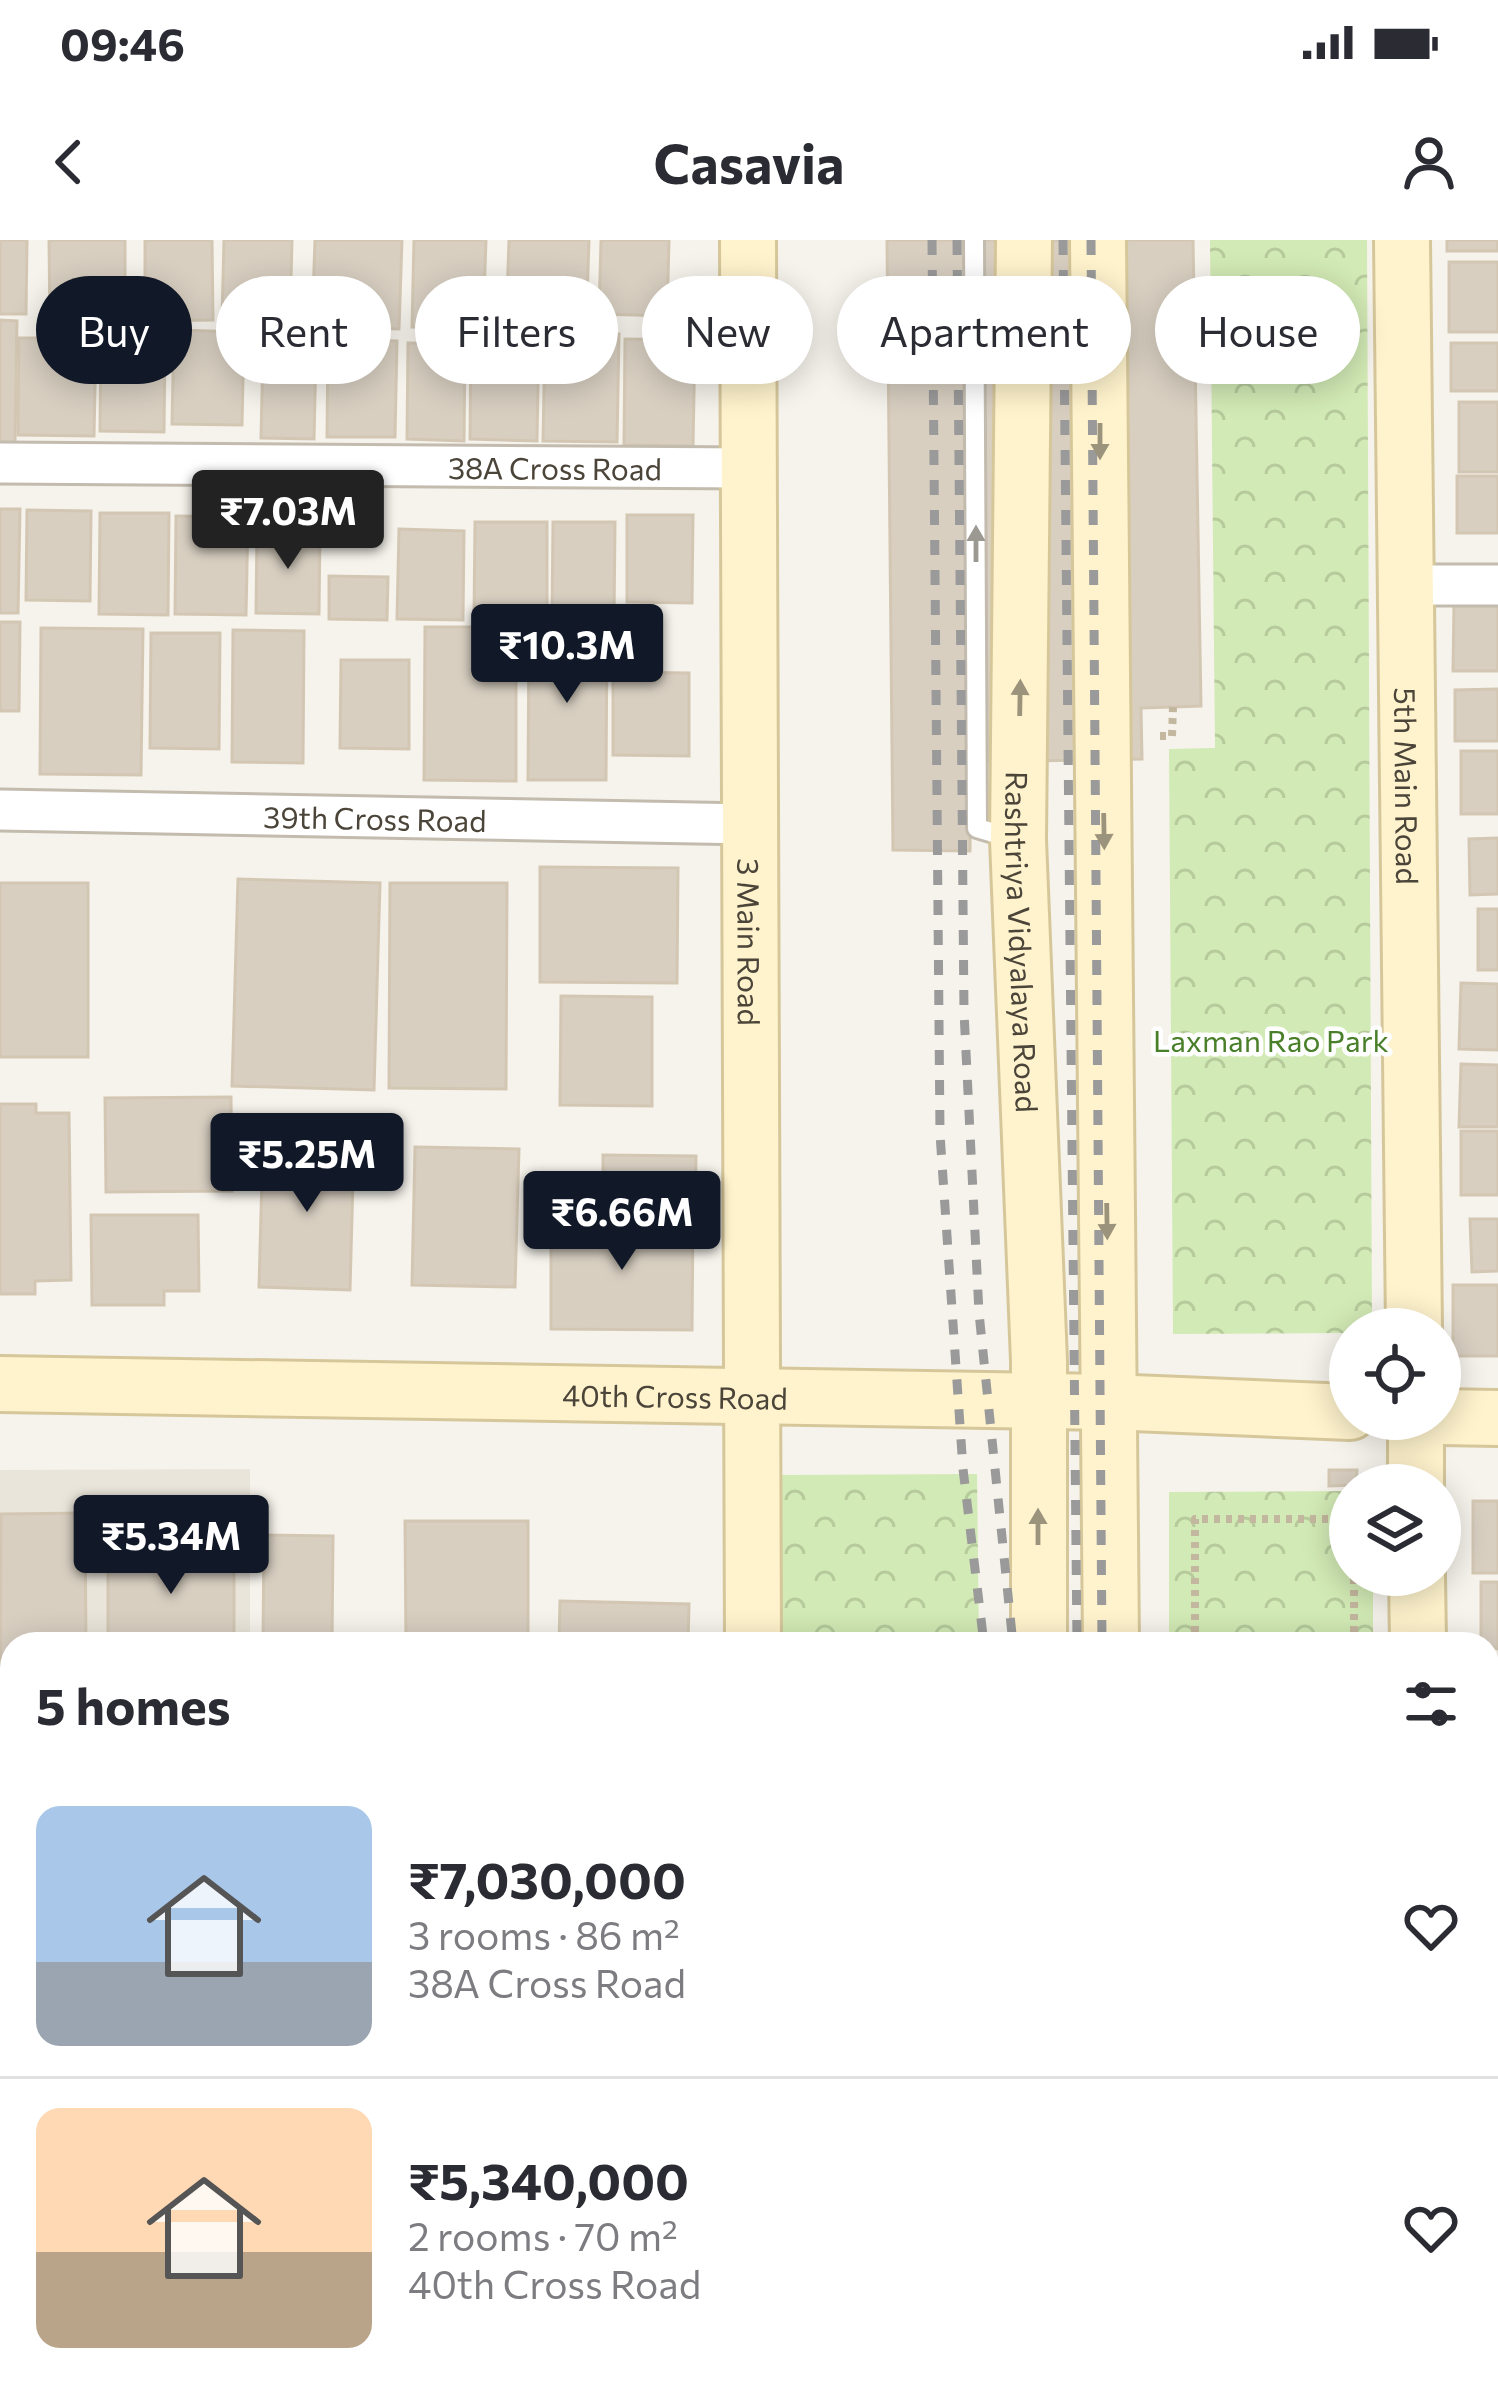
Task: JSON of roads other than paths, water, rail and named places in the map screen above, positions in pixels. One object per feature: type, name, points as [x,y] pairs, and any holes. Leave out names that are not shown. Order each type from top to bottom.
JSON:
[{"type":"street","name":"3 Main Road","points":[[748,240],[753,1632]]},
{"type":"street","name":"Rashtriya Vidyalaya Road","points":[[1024,240],[1018,840],[1039,1401],[1039,1632]]},
{"type":"street","points":[[1099,240],[1111,1632]]},
{"type":"street","name":"5th Main Road","points":[[1402,240],[1414,1308]]},
{"type":"street","name":"38A Cross Road","points":[[0,463],[748,468]]},
{"type":"street","points":[[1406,585],[1498,585]]},
{"type":"street","name":"39th Cross Road","points":[[0,811],[750,824]]},
{"type":"street","name":"40th Cross Road","points":[[0,1384],[1109,1402],[1329,1411]]},
{"type":"street","points":[[1461,1418],[1498,1418]]},
{"type":"street","points":[[1417,1596],[1418,1632]]},
{"type":"lane","points":[[974,240],[977,828],[1018,840]]},
{"type":"railway","points":[[932,240],[940,1134],[963,1469],[983,1632]]},
{"type":"railway","points":[[957,240],[964,1012],[979,1313],[1012,1632]]},
{"type":"railway","points":[[1063,240],[1077,1632]]},
{"type":"railway","points":[[1091,240],[1102,1632]]},
{"type":"park label","name":"Laxman Rao Park","points":[[1271,1039]]}]
